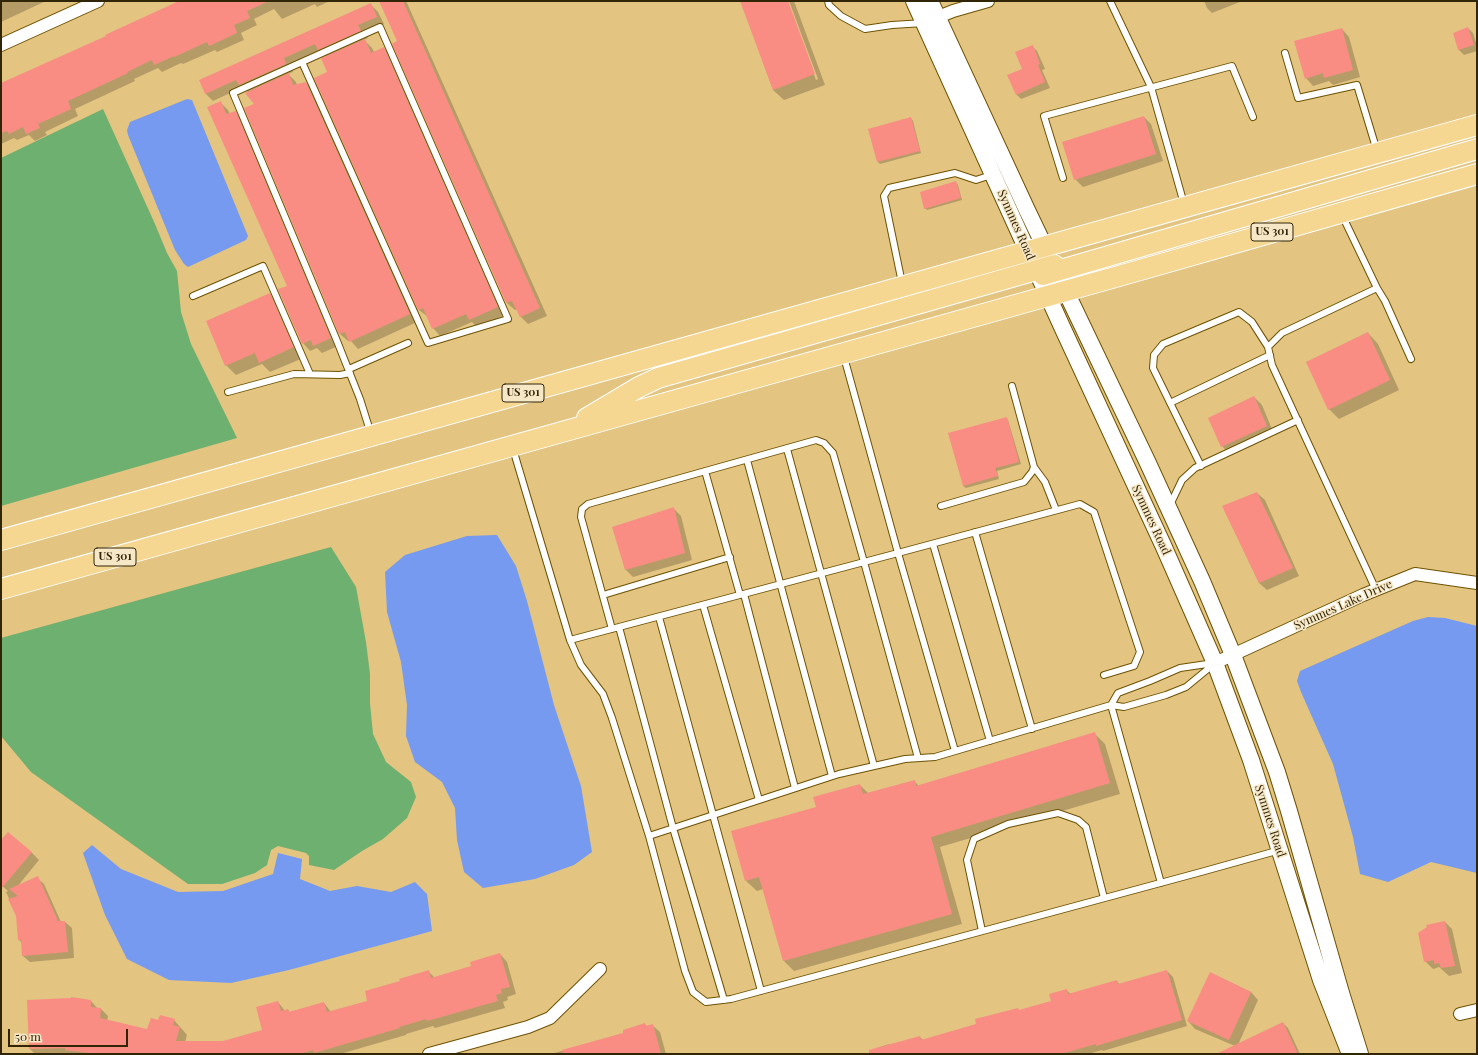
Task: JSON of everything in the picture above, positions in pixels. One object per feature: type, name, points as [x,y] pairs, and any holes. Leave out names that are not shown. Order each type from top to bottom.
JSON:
[{"type":"main road","name":"US 301","points":[[1,540],[1477,125]]},
{"type":"main road","points":[[569,430],[620,398],[658,378],[1047,271],[1477,149]]},
{"type":"main road","name":"US 301","points":[[1,589],[1477,174]]},
{"type":"street","points":[[1,45],[98,1]]},
{"type":"street","name":"Symmes Road","points":[[914,1],[931,20],[1036,249],[1169,508],[1202,581],[1233,655],[1261,728],[1289,811],[1360,1054]]},
{"type":"street","name":"Symmes Road","points":[[930,1],[931,20],[993,174],[1036,249]]},
{"type":"street","points":[[931,20],[953,11],[988,1]]},
{"type":"street","name":"Symmes Road","points":[[1057,292],[1166,552],[1215,663],[1251,760],[1321,980],[1350,1054]]},
{"type":"street","name":"Symmes Lake Drive","points":[[1215,663],[1376,590],[1415,574],[1477,583]]},
{"type":"street","points":[[429,1054],[528,1026],[550,1018],[600,969]]},
{"type":"street","points":[[1460,1014],[1477,1010]]},
{"type":"lane","points":[[828,1],[841,16],[865,29],[931,20]]},
{"type":"lane","points":[[1110,1],[1150,87],[1185,207]]},
{"type":"lane","points":[[302,62],[428,343],[508,319],[380,27],[302,62],[233,93],[349,371],[360,399],[371,435]]},
{"type":"lane","points":[[1285,53],[1298,98],[1357,85],[1378,152]]},
{"type":"lane","points":[[1063,178],[1044,116],[1232,66],[1253,117]]},
{"type":"lane","points":[[903,286],[884,196],[889,188],[955,173],[976,180],[993,174]]},
{"type":"lane","points":[[1341,213],[1377,288],[1385,301],[1411,359]]},
{"type":"lane","points":[[193,296],[263,266],[310,374]]},
{"type":"lane","points":[[1268,347],[1282,333],[1377,288]]},
{"type":"lane","points":[[1201,466],[1153,368],[1154,355],[1163,344],[1239,312],[1252,322],[1268,347],[1272,365],[1376,590]]},
{"type":"lane","points":[[228,392],[294,374],[340,375],[408,343]]},
{"type":"lane","points":[[843,353],[898,553],[955,751]]},
{"type":"lane","points":[[1170,403],[1270,355]]},
{"type":"lane","points":[[1012,386],[1034,466],[1045,482],[1056,510]]},
{"type":"lane","points":[[1169,508],[1182,480],[1195,468],[1298,420]]},
{"type":"lane","points":[[612,629],[581,517],[582,509],[588,504],[594,502],[816,440],[824,443],[833,453],[918,758]]},
{"type":"lane","points":[[512,446],[570,640],[580,665],[603,694],[612,718],[649,836],[685,971],[693,992],[706,1002],[724,1000],[760,991],[1280,850]]},
{"type":"lane","points":[[787,449],[874,766]]},
{"type":"lane","points":[[747,460],[832,776]]},
{"type":"lane","points":[[941,506],[1024,482],[1032,472],[1034,466]]},
{"type":"lane","points":[[705,471],[742,595],[795,788]]},
{"type":"lane","points":[[570,640],[1080,504],[1094,512],[1140,652],[1134,666],[1104,675]]},
{"type":"lane","points":[[975,532],[1032,729]]},
{"type":"lane","points":[[933,544],[990,741]]},
{"type":"lane","points":[[603,595],[730,557]]},
{"type":"lane","points":[[703,605],[759,800]]},
{"type":"lane","points":[[659,617],[714,815],[760,991]]},
{"type":"lane","points":[[619,627],[673,828],[724,1000]]},
{"type":"lane","points":[[1161,883],[1111,705],[1118,692],[1150,681],[1180,668],[1215,663]]},
{"type":"lane","points":[[649,836],[832,776],[906,758],[935,758],[1111,705],[1124,707],[1186,687],[1215,663]]},
{"type":"lane","points":[[982,931],[967,860],[974,839],[1008,824],[1058,813],[1078,820],[1086,827],[1104,898]]},
{"type":"green space","points":[[103,109],[167,253],[177,271],[181,312],[191,344],[237,438],[1,506],[1,158]]},
{"type":"green space","points":[[331,547],[356,587],[370,674],[370,703],[373,734],[386,762],[411,782],[416,797],[407,818],[383,839],[334,870],[309,865],[309,856],[306,853],[278,846],[271,850],[267,865],[255,873],[222,884],[188,884],[31,772],[1,736],[1,638]]},
{"type":"water","points":[[187,99],[192,100],[248,236],[246,240],[188,267],[184,264],[175,250],[127,130],[130,122]]},
{"type":"water","points":[[497,535],[516,566],[527,601],[554,705],[581,786],[592,852],[574,865],[535,879],[483,888],[464,872],[457,840],[455,808],[442,782],[415,762],[406,736],[407,705],[401,662],[387,612],[385,572],[405,555],[467,536]]},
{"type":"water","points":[[1428,617],[1445,618],[1477,626],[1477,873],[1431,862],[1388,882],[1360,874],[1353,837],[1333,764],[1297,681],[1300,671],[1413,621]]},
{"type":"water","points":[[92,845],[121,869],[178,892],[223,891],[273,874],[278,853],[302,859],[300,879],[330,891],[357,886],[391,892],[415,882],[427,894],[432,931],[289,970],[231,983],[169,980],[127,959],[105,915],[83,853]]},
{"type":"building","points":[[179,1],[269,1],[247,11],[250,18],[234,25],[237,33],[209,46],[207,42],[154,65],[152,60],[68,101],[71,109],[38,124],[40,128],[26,134],[23,127],[9,134],[7,131],[1,133],[1,83],[106,36],[105,35]]},
{"type":"building","points":[[379,1],[403,1],[540,308],[520,317],[512,301],[506,303],[392,44],[397,41]]},
{"type":"building","points":[[740,1],[788,1],[815,74],[773,90]]},
{"type":"building","points":[[371,3],[377,17],[358,25],[361,31],[318,50],[315,44],[284,58],[286,64],[239,85],[236,80],[205,94],[199,80]]},
{"type":"building","points":[[1468,27],[1474,45],[1458,50],[1453,33]]},
{"type":"building","points":[[1342,28],[1353,70],[1324,78],[1323,73],[1305,79],[1294,41]]},
{"type":"building","points":[[365,39],[371,53],[384,47],[498,307],[469,320],[466,314],[432,329],[423,308],[418,310],[314,78],[327,72],[321,58]]},
{"type":"building","points":[[1033,45],[1040,64],[1038,65],[1045,82],[1016,95],[1007,75],[1022,69],[1015,52]]},
{"type":"building","points":[[289,73],[293,85],[306,82],[410,314],[349,342],[345,332],[339,334],[244,108],[254,104],[245,93]]},
{"type":"building","points":[[221,101],[226,114],[236,111],[331,338],[313,346],[311,340],[302,344],[278,289],[287,286],[207,107]]},
{"type":"building","points":[[1144,116],[1156,154],[1074,180],[1062,142]]},
{"type":"building","points":[[911,117],[920,151],[877,162],[868,129]]},
{"type":"building","points":[[956,181],[961,198],[924,209],[920,192]]},
{"type":"building","points":[[270,293],[294,347],[259,363],[255,353],[225,366],[206,321]]},
{"type":"building","points":[[1368,332],[1390,380],[1328,410],[1306,362]]},
{"type":"building","points":[[1254,396],[1267,426],[1221,447],[1208,418]]},
{"type":"building","points":[[1007,417],[1019,462],[995,468],[998,476],[963,486],[948,433]]},
{"type":"building","points":[[1257,492],[1293,568],[1259,583],[1222,506]]},
{"type":"building","points":[[674,507],[685,553],[625,570],[612,527]]},
{"type":"building","points":[[1095,732],[1110,783],[931,837],[952,914],[783,961],[759,877],[745,881],[731,831],[816,807],[813,797],[860,784],[863,794],[915,780],[916,786]]},
{"type":"building","points":[[8,832],[32,852],[1,889],[1,840]]},
{"type":"building","points":[[38,876],[58,921],[65,921],[68,952],[22,956],[21,940],[18,940],[16,916],[8,899],[18,896],[9,889]]},
{"type":"building","points":[[1445,921],[1455,966],[1441,968],[1439,963],[1434,964],[1434,960],[1424,962],[1418,933],[1427,927],[1426,925]]},
{"type":"building","points":[[500,953],[510,987],[501,989],[502,993],[496,995],[498,1001],[427,1021],[426,1019],[314,1053],[313,1050],[300,1054],[98,1054],[65,1050],[65,1048],[29,1049],[27,1000],[71,997],[91,1000],[91,1007],[101,1008],[100,1018],[147,1029],[151,1018],[158,1020],[160,1015],[175,1019],[173,1025],[180,1027],[176,1041],[223,1041],[262,1030],[256,1007],[278,1001],[281,1011],[288,1009],[289,1012],[324,1002],[327,1012],[367,1001],[365,991],[400,981],[399,979],[429,970],[431,978],[471,966],[470,962]]},
{"type":"building","points":[[1167,970],[1182,1020],[1096,1046],[1096,1044],[1061,1054],[869,1054],[869,1050],[920,1036],[921,1040],[976,1024],[975,1019],[1018,1008],[1019,1010],[1051,1001],[1049,994],[1067,989],[1068,994],[1117,980],[1118,984]]},
{"type":"building","points":[[1210,972],[1251,992],[1229,1040],[1187,1021]]},
{"type":"building","points":[[1283,1022],[1298,1054],[1216,1054]]},
{"type":"building","points":[[645,1023],[645,1026],[653,1024],[661,1054],[563,1054],[562,1050],[623,1033],[623,1030]]}]
